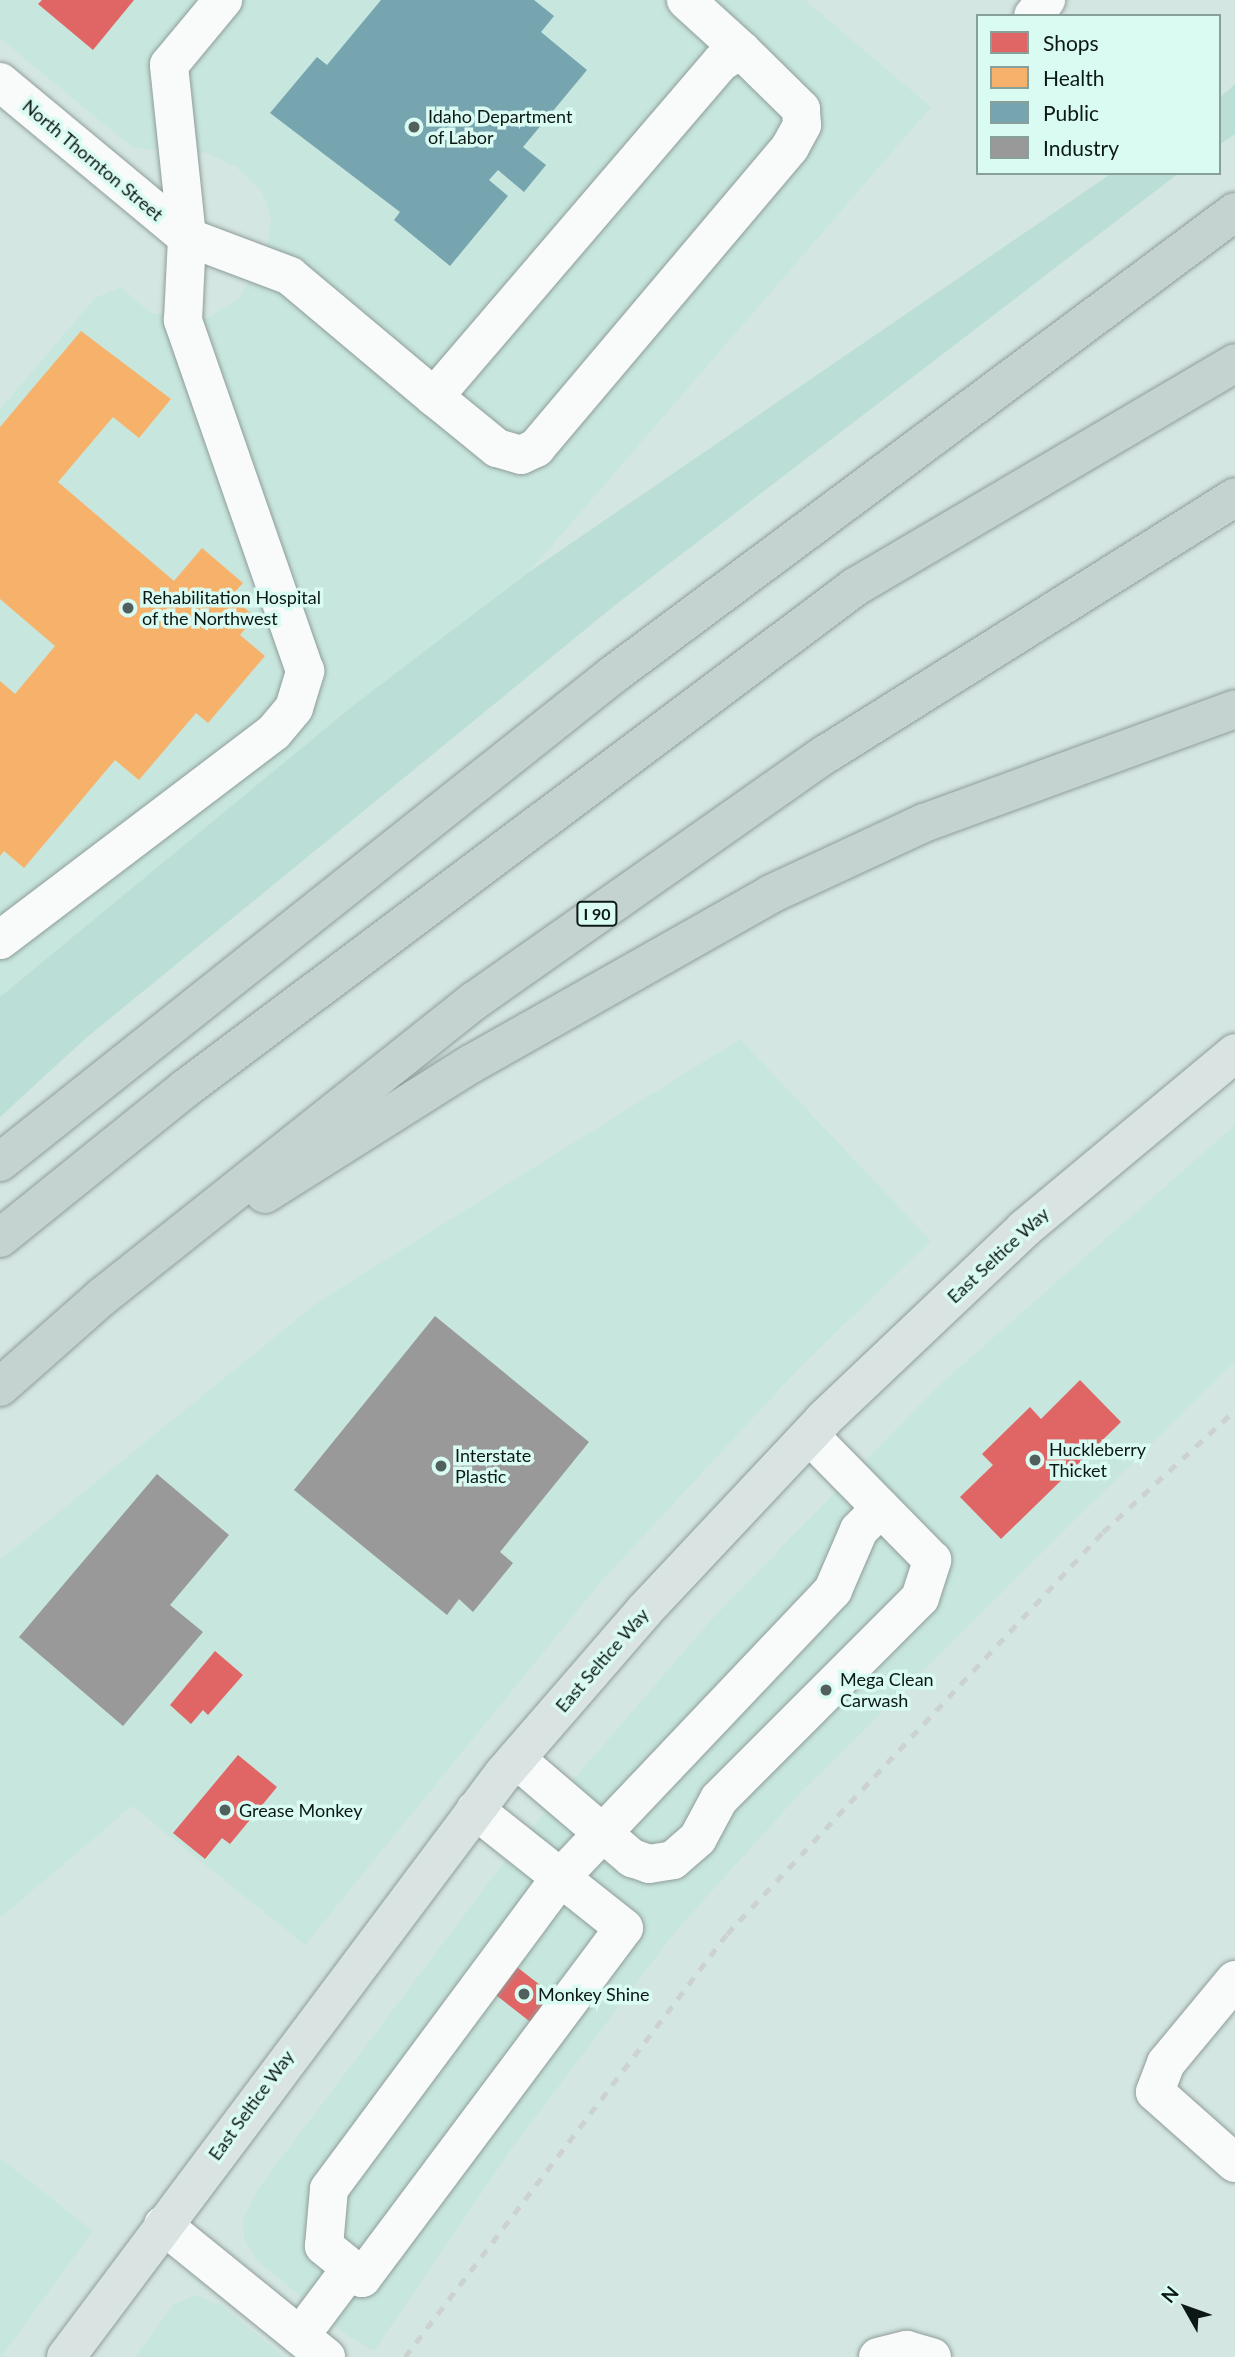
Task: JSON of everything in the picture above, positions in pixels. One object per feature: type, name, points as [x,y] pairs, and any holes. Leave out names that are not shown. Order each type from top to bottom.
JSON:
[{"type":"highway","points":[[0,1162],[614,674],[1235,212]]},
{"type":"highway","points":[[0,1238],[186,1088],[855,587],[1235,363]]},
{"type":"highway","name":"I 90","points":[[0,1387],[103,1296],[485,993],[826,754],[1235,497]]},
{"type":"highway","points":[[103,1296],[471,1064],[771,894],[923,822],[1235,709]]},
{"type":"main road","name":"East Seltice Way","points":[[66,2357],[516,1759],[809,1435],[1024,1229],[1235,1053]]},
{"type":"street","points":[[0,940],[274,732],[294,708],[305,671],[183,320],[187,237],[169,65],[223,0]]},
{"type":"street","name":"North Thornton Street","points":[[0,82],[187,237],[290,276],[497,448],[521,455],[536,448],[802,125],[801,109],[686,0]]},
{"type":"street","points":[[1035,14],[1046,0]]},
{"type":"street","points":[[434,397],[721,62],[741,50]]},
{"type":"street","points":[[516,1759],[599,1832],[649,1864],[685,1852],[719,1799],[920,1598],[932,1560],[809,1435]]},
{"type":"street","points":[[475,1810],[560,1878],[624,1928],[362,2278],[324,2246],[329,2189],[560,1878],[599,1832],[832,1590],[859,1530],[881,1508]]},
{"type":"street","points":[[1235,1980],[1166,2063],[1156,2092],[1235,2163]]},
{"type":"street","points":[[163,2225],[313,2347],[351,2268]]},
{"type":"street","points":[[878,2357],[907,2350],[932,2357]]},
{"type":"shaded area","points":[[0,0],[805,0],[931,107],[529,572],[355,704],[0,997],[0,409],[95,298],[121,287],[150,313],[206,319],[239,298],[267,251],[271,219],[262,191],[236,167],[207,153],[133,148],[0,38]]},
{"type":"shaded area","points":[[1235,84],[1235,134],[1221,144],[1221,96]]},
{"type":"shaded area","points":[[1109,175],[1176,175],[614,606],[85,1039],[0,1117],[0,997],[355,704],[529,572]]},
{"type":"shaded area","points":[[740,1039],[931,1241],[802,1365],[599,1584],[305,1945],[132,1806],[0,1918],[0,1560],[318,1302]]},
{"type":"shaded area","points":[[1235,1125],[1235,1361],[802,1791],[675,1932],[512,2148],[374,2351],[348,2336],[257,2260],[244,2238],[243,2220],[258,2189],[517,1845],[712,1619],[935,1389]]},
{"type":"shaded area","points":[[0,2158],[93,2231],[1,2357],[0,2357]]},
{"type":"shaded area","points":[[196,2295],[222,2306],[284,2357],[135,2357],[173,2305]]},
{"type":"building: Shops","points":[[42,0],[134,0],[93,50],[38,4]]},
{"type":"building: Shops","name":"Huckleberry Thicket","points":[[1080,1380],[1121,1422],[1001,1539],[960,1497],[993,1465],[982,1454],[1030,1407],[1041,1419]]},
{"type":"building: Shops","points":[[215,1651],[243,1675],[208,1715],[203,1710],[191,1724],[170,1705]]},
{"type":"building: Shops","name":"Grease Monkey","points":[[238,1755],[277,1787],[230,1844],[222,1838],[205,1859],[173,1833]]},
{"type":"building: Shops","name":"Monkey Shine","points":[[490,1946],[579,2016],[557,2043],[468,1974]]},
{"type":"building: Health","name":"Rehabilitation Hospital of the Northwest","points":[[81,331],[171,399],[139,438],[113,417],[58,482],[174,581],[202,548],[243,583],[231,596],[255,617],[240,635],[265,656],[208,723],[196,713],[139,780],[115,760],[24,868],[4,851],[0,856],[0,681],[15,694],[55,646],[0,599],[0,427]]},
{"type":"building: Public","name":"Idaho Department of Labor","points":[[381,0],[534,0],[554,16],[541,32],[587,70],[523,147],[546,165],[524,192],[498,170],[489,180],[508,196],[450,266],[394,220],[400,212],[270,113],[317,57],[327,65]]},
{"type":"building: Industry","name":"Interstate Plastic","points":[[435,1316],[589,1442],[500,1552],[513,1563],[473,1612],[459,1599],[447,1615],[294,1490]]},
{"type":"building: Industry","points":[[157,1474],[229,1535],[170,1605],[203,1632],[123,1726],[19,1637]]},
{"type":"railway","points":[[405,2357],[727,1934],[1103,1532],[1235,1410]]},
{"type":"place","name":"Idaho Department of Labor","points":[[414,127]]},
{"type":"place","name":"Rehabilitation Hospital of the Northwest","points":[[128,608]]},
{"type":"place","name":"Huckleberry Thicket","points":[[1035,1460]]},
{"type":"place","name":"Interstate Plastic","points":[[441,1466]]},
{"type":"place","name":"Mega Clean Carwash","points":[[826,1690]]},
{"type":"place","name":"Grease Monkey","points":[[225,1810]]},
{"type":"place","name":"Monkey Shine","points":[[524,1994]]}]
